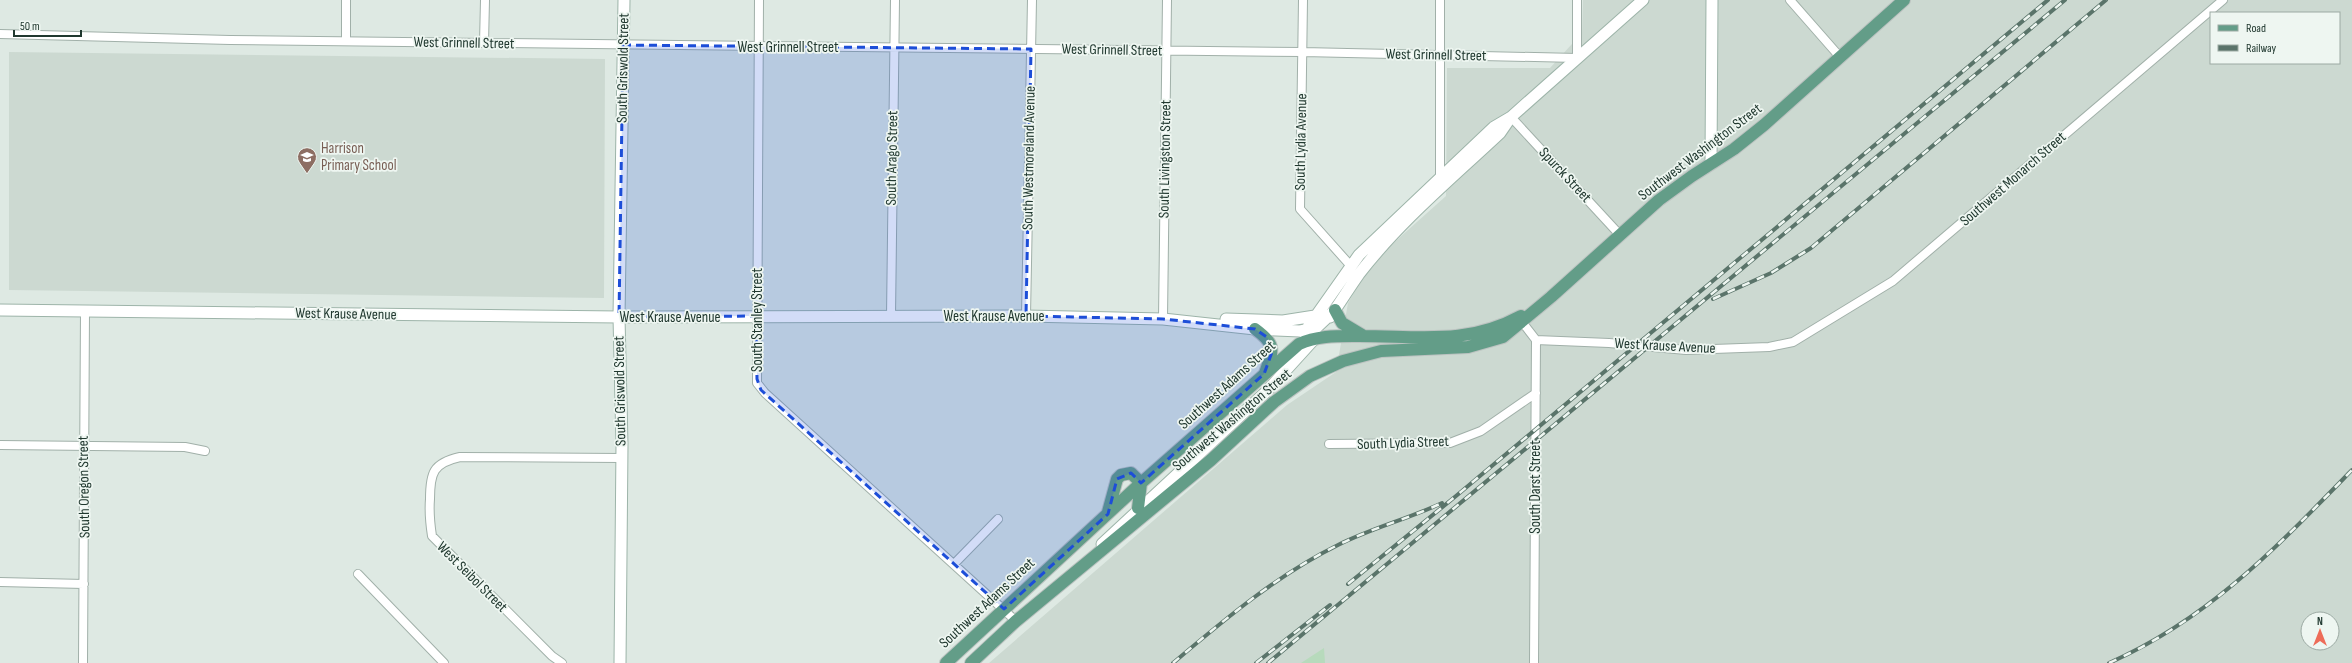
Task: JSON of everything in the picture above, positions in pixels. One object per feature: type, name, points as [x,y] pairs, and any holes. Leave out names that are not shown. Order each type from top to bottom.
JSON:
[{"type":"main road","name":"Southwest Washington Street","points":[[1066,579],[1211,460],[1277,399],[1314,374],[1343,361],[1381,351],[1476,346],[1503,337],[1521,319],[1551,297],[1619,234],[1676,188],[1734,149],[1764,125],[1904,0]]},
{"type":"main road","points":[[1334,311],[1342,323],[1363,336]]},
{"type":"main road","name":"Southwest Washington Street","points":[[1293,348],[1310,335],[1467,336],[1490,331],[1521,319]]},
{"type":"main road","points":[[1256,329],[1268,338],[1272,345],[1272,352],[1264,374]]},
{"type":"main road","name":"Southwest Adams Street","points":[[946,663],[1141,483],[1293,348]]},
{"type":"main road","points":[[1108,514],[1117,479],[1121,475],[1131,473],[1141,483],[1138,508]]},
{"type":"main road","name":"Southwest Adams Street","points":[[971,663],[1016,621],[1066,579]]},
{"type":"street","points":[[346,0],[346,41]]},
{"type":"street","points":[[484,43],[485,0]]},
{"type":"street","name":"South Griswold Street","points":[[620,663],[621,458],[619,317],[624,0]]},
{"type":"street","name":"South Stanley Street","points":[[759,0],[756,316],[757,377],[761,390],[1016,621]]},
{"type":"street","name":"South Arago Street","points":[[891,316],[895,0]]},
{"type":"street","name":"South Westmoreland Avenue","points":[[1026,316],[1032,0]]},
{"type":"street","name":"South Livingston Street","points":[[1163,319],[1167,0]]},
{"type":"street","name":"South Lydia Avenue","points":[[1304,0],[1300,209],[1350,265]]},
{"type":"street","points":[[1440,0],[1440,190]]},
{"type":"street","points":[[1576,58],[1577,0]]},
{"type":"street","name":"Southwest Adams Street","points":[[1310,335],[1315,316],[1350,265],[1494,127],[1511,117],[1643,0]]},
{"type":"street","points":[[1710,164],[1712,0]]},
{"type":"street","points":[[1790,0],[1840,57]]},
{"type":"street","name":"Southwest Monarch Street","points":[[1792,342],[1893,281],[2223,0]]},
{"type":"street","name":"West Grinnell Street","points":[[0,34],[623,45],[1303,52],[1576,58]]},
{"type":"street","name":"Southwest Adams Street","points":[[1066,579],[1138,508],[1267,391],[1310,335],[1334,311],[1375,256],[1440,190],[1500,133],[1511,117]]},
{"type":"street","name":"Spurck Street","points":[[1511,117],[1619,234]]},
{"type":"street","name":"West Krause Avenue","points":[[0,310],[619,317],[1026,316],[1163,319],[1310,335]]},
{"type":"street","name":"South Oregon Street","points":[[83,663],[83,444],[85,311]]},
{"type":"street","points":[[1163,319],[1283,321],[1315,316]]},
{"type":"street","points":[[1521,319],[1536,340]]},
{"type":"street","name":"West Krause Avenue","points":[[1536,340],[1609,343],[1686,350],[1769,347],[1792,342]]},
{"type":"street","name":"South Darst Street","points":[[1534,663],[1536,340]]},
{"type":"street","name":"South Lydia Street","points":[[1329,444],[1450,443],[1480,431],[1536,393]]},
{"type":"street","points":[[0,444],[185,446],[205,451]]},
{"type":"street","name":"West Seibol Street","points":[[562,663],[552,656],[432,536],[429,521],[430,481],[439,465],[447,460],[460,457],[621,458]]},
{"type":"street","points":[[954,564],[998,519]]},
{"type":"street","points":[[358,574],[444,663]]},
{"type":"street","points":[[0,582],[84,584]]},
{"type":"highlighted area","points":[[623,45],[1031,49],[1026,316],[1163,319],[1255,329],[1268,338],[1272,352],[1264,374],[1141,483],[1131,473],[1117,479],[1108,514],[1004,609],[761,390],[757,379],[756,316],[619,317]]},
{"type":"shaded area","points":[[1583,0],[2352,0],[2352,663],[989,663],[1287,405],[1336,372],[1348,303],[1359,284],[1389,247],[1446,196],[1447,68],[1550,68],[1582,33]]},
{"type":"shaded area","name":"Harrison Primary School","points":[[9,52],[605,59],[604,298],[9,290]]},
{"type":"green space","points":[[1324,648],[1325,663],[1301,663]]},
{"type":"railway","points":[[1348,584],[1456,496],[2048,0]]},
{"type":"railway","points":[[1268,663],[2065,0]]},
{"type":"railway","points":[[1713,299],[1771,273],[1811,248],[2106,0]]},
{"type":"railway","points":[[2109,663],[2145,645],[2179,625],[2210,603],[2269,553],[2352,470]]},
{"type":"railway","points":[[1173,663],[1272,584],[1315,557],[1351,539],[1442,503]]},
{"type":"railway","points":[[1256,663],[1330,605]]},
{"type":"place","name":"Harrison Primary School","points":[[307,174]]}]
